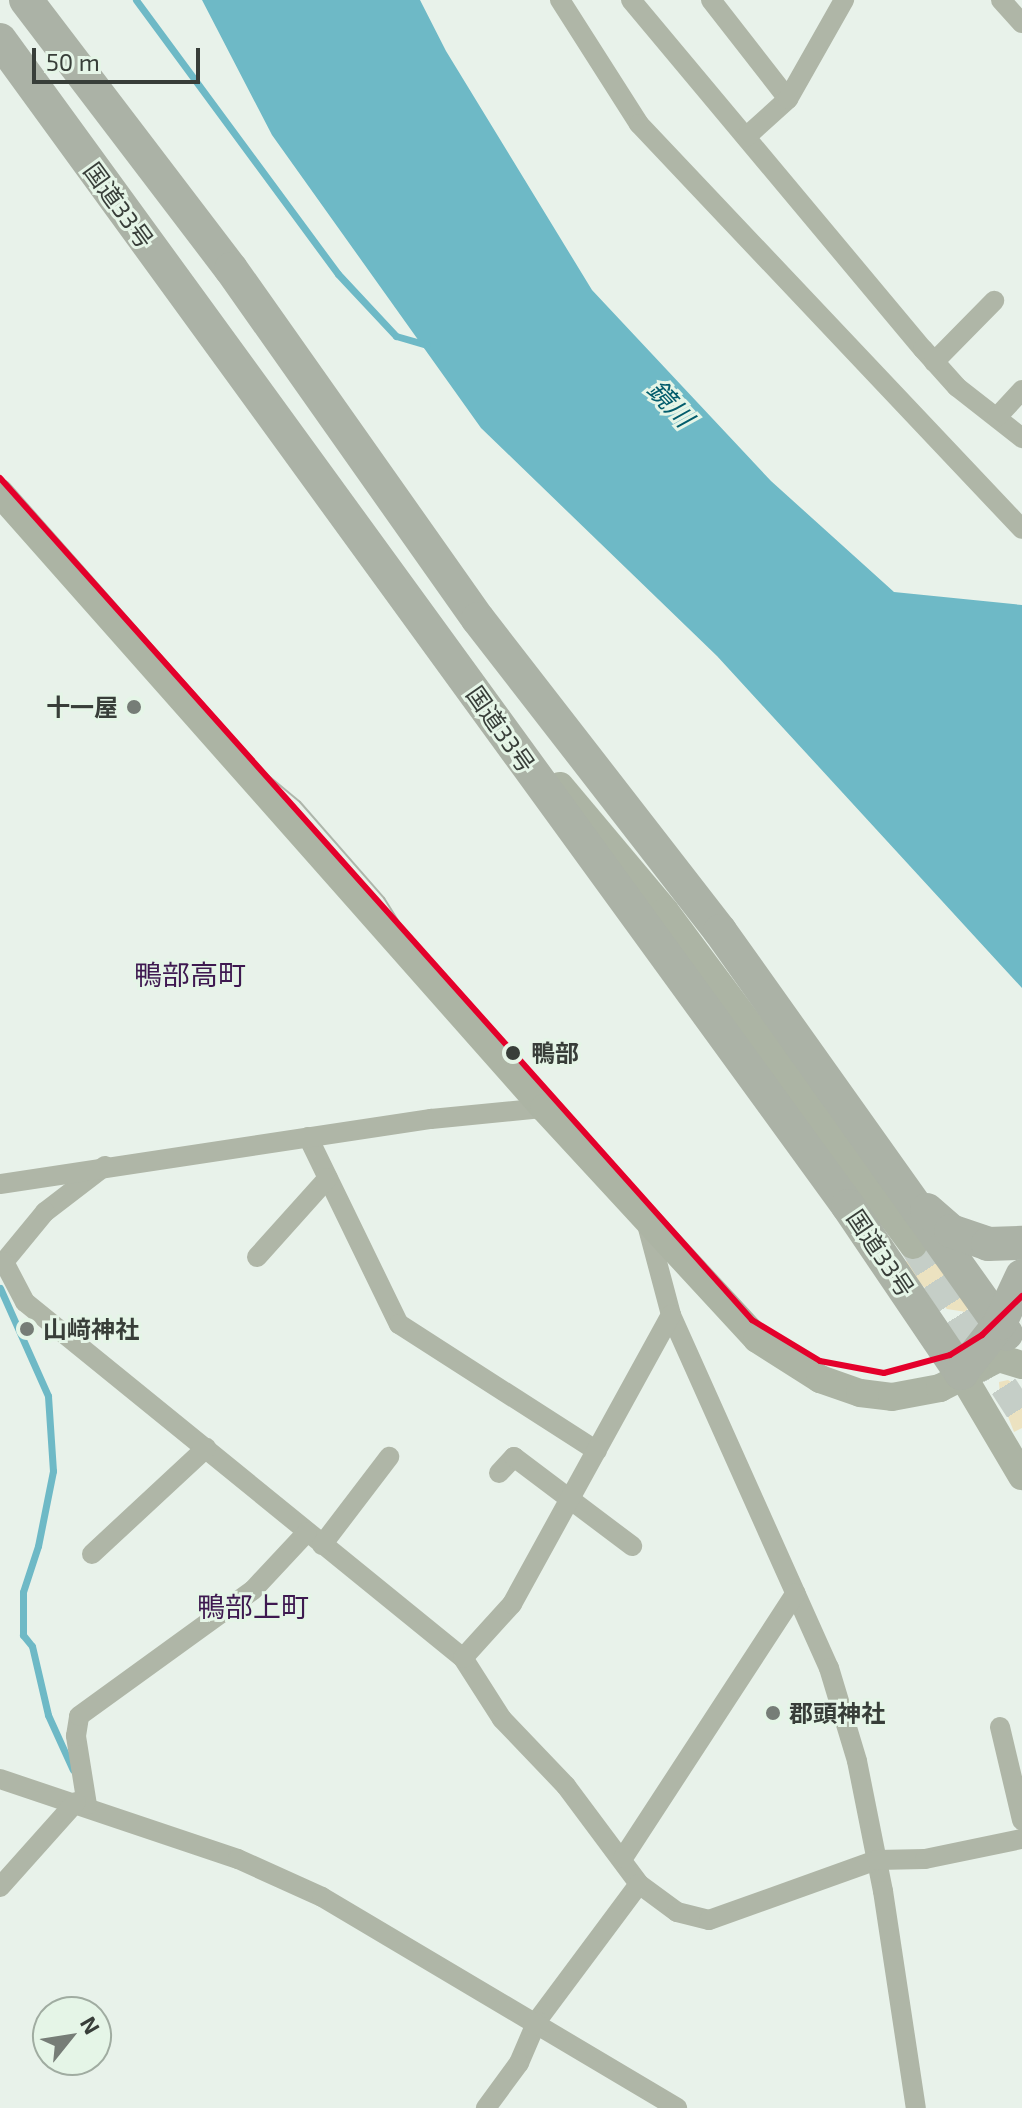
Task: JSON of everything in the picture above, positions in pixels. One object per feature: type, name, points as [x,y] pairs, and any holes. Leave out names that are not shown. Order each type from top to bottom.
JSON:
[{"type":"highway","name":"国道33号","points":[[26,0],[231,269],[478,619],[720,931],[1014,1341]]},
{"type":"highway","name":"国道33号","points":[[0,40],[442,645],[653,944],[848,1206],[961,1373]]},
{"type":"highway","name":"国道33号","points":[[898,1182],[951,1231],[988,1244],[1022,1243]]},
{"type":"highway","points":[[961,1373],[1014,1341],[1022,1276]]},
{"type":"main road","points":[[0,493],[544,1108],[757,1339],[820,1379],[892,1397],[940,1388],[961,1373],[1022,1476]]},
{"type":"main road","points":[[478,619],[665,911]]},
{"type":"main road","points":[[442,645],[665,911],[913,1245]]},
{"type":"street","points":[[560,0],[639,124],[1022,529]]},
{"type":"street","points":[[631,0],[934,362],[1022,438]]},
{"type":"street","points":[[711,0],[788,99]]},
{"type":"street","points":[[746,137],[788,99],[844,0]]},
{"type":"street","points":[[1001,0],[1022,23]]},
{"type":"street","points":[[934,362],[994,301]]},
{"type":"street","points":[[997,417],[1022,390]]},
{"type":"street","points":[[1,1183],[308,1137],[544,1108]]},
{"type":"street","points":[[308,1137],[399,1324],[597,1451]]},
{"type":"street","points":[[105,1166],[45,1212],[2,1264],[25,1302],[463,1658],[502,1719],[566,1786],[623,1858],[639,1884],[677,1912],[709,1920],[877,1860],[925,1859],[1022,1839]]},
{"type":"street","points":[[257,1257],[328,1178]]},
{"type":"street","points":[[645,1217],[671,1315],[829,1668],[857,1761],[877,1860],[916,2108]]},
{"type":"street","points":[[463,1658],[512,1604],[671,1315]]},
{"type":"street","points":[[92,1554],[206,1448]]},
{"type":"street","points":[[0,1887],[82,1804],[76,1736],[79,1716],[253,1590],[314,1539],[389,1457]]},
{"type":"street","points":[[499,1473],[514,1457],[632,1546]]},
{"type":"street","points":[[623,1858],[796,1593]]},
{"type":"street","points":[[1000,1727],[1022,1820]]},
{"type":"street","points":[[0,1779],[82,1804],[238,1859],[322,1897],[537,2021],[677,2108]]},
{"type":"street","points":[[486,2108],[519,2063],[537,2021],[639,1884]]},
{"type":"shaded area","points":[[928,1247],[969,1306],[966,1312],[947,1309],[901,1265]]},
{"type":"shaded area","points":[[1008,1380],[1022,1389],[1022,1428],[1014,1432],[1000,1396],[999,1382]]},
{"type":"water","name":"鏡川","points":[[202,0],[420,0],[446,51],[592,290],[771,481],[894,592],[1022,605],[1022,988],[717,656],[481,428],[272,135]]},
{"type":"waterway","points":[[136,0],[338,274],[396,336],[427,345]]},
{"type":"waterway","points":[[0,1288],[48,1396],[53,1471],[38,1546],[23,1592],[23,1635],[32,1646],[48,1715],[73,1770]]},
{"type":"tunnel","points":[[913,1245],[1022,1415]]},
{"type":"tram line","points":[[259,768],[300,802],[384,898],[412,943]]},
{"type":"transit line","points":[[0,478],[752,1320],[820,1361],[884,1373],[950,1355],[982,1335],[1022,1296]]},
{"type":"place","name":"十一屋","points":[[134,707]]},
{"type":"place","name":"鴨部","points":[[513,1053]]},
{"type":"place","name":"山﨑神社","points":[[27,1329]]},
{"type":"place","name":"郡頭神社","points":[[773,1713]]},
{"type":"district","name":"鴨部高町","points":[[190,974]]},
{"type":"district","name":"鴨部上町","points":[[253,1606]]}]
